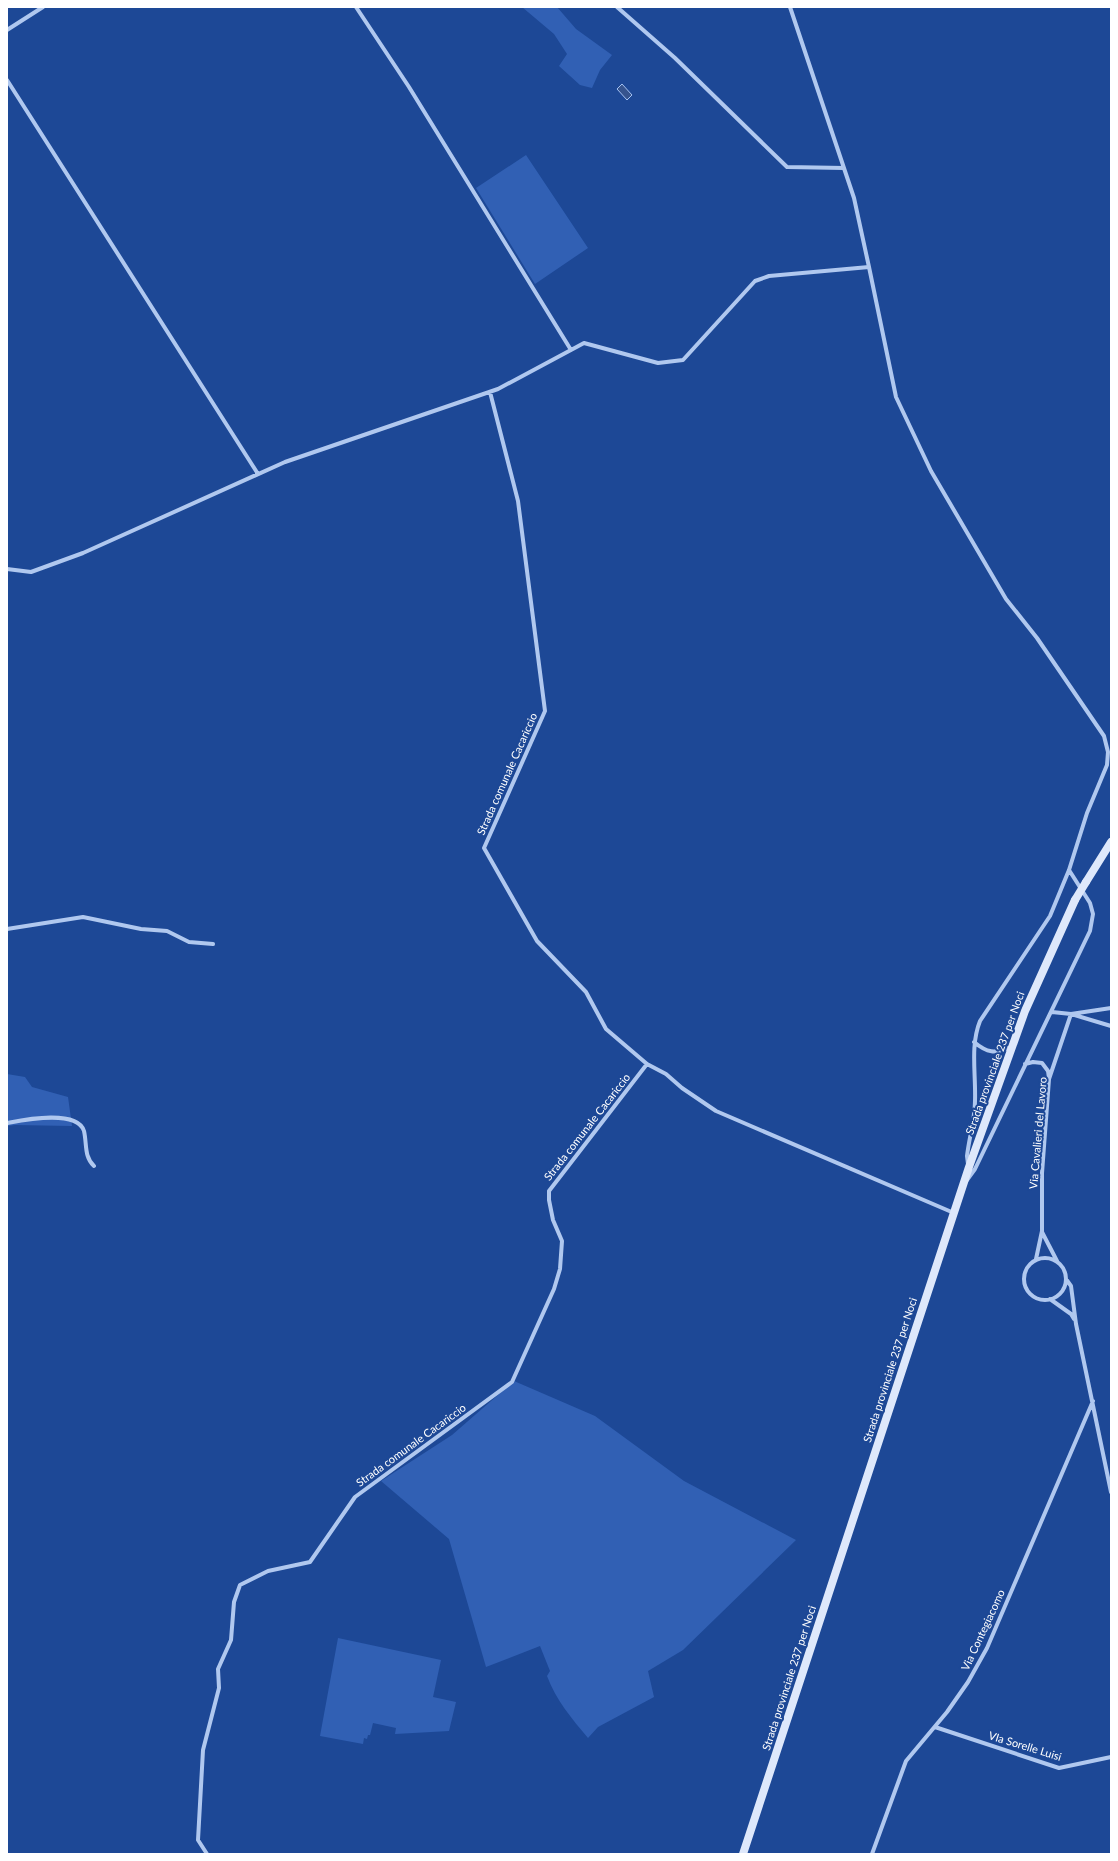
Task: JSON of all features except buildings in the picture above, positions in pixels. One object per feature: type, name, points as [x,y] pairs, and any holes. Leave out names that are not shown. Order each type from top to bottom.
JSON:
[{"type":"main road","name":"Strada provinciale 237 per Noci","points":[[743,1854],[969,1167],[1011,1047],[1040,977],[1076,900],[1111,842]]},
{"type":"street","points":[[7,30],[43,7]]},
{"type":"street","points":[[356,7],[409,87],[571,350]]},
{"type":"street","points":[[618,7],[675,58],[787,167],[844,168]]},
{"type":"street","points":[[790,7],[854,198],[896,397],[931,471],[1006,599],[1037,638],[1104,736],[1108,752],[1107,765],[1087,814],[1069,870],[1050,916],[980,1020],[974,1042],[975,1102],[967,1156],[969,1167]]},
{"type":"street","points":[[7,80],[258,474]]},
{"type":"street","points":[[7,570],[31,572],[83,554],[285,462],[490,392],[584,343],[658,363],[683,360],[755,281],[769,276],[869,267]]},
{"type":"street","name":"Strada comunale Cacariccio","points":[[490,392],[518,501],[544,711],[484,848],[537,941],[586,992],[606,1029],[647,1064],[666,1074],[682,1088],[716,1111],[954,1213]]},
{"type":"street","points":[[1108,758],[1111,753]]},
{"type":"street","points":[[962,1189],[975,1169],[1090,931],[1093,914],[1090,903],[1069,870]]},
{"type":"street","points":[[7,929],[83,917],[141,929],[167,931],[189,942],[213,944]]},
{"type":"street","points":[[1071,1014],[1111,1008]]},
{"type":"street","points":[[1052,1012],[1071,1014],[1111,1026]]},
{"type":"street","name":"Via Cavalieri del Lavoro","points":[[1042,1231],[1042,1173],[1049,1079],[1071,1014]]},
{"type":"street","points":[[974,1042],[989,1052],[1000,1052],[1011,1047]]},
{"type":"street","points":[[1026,1064],[1033,1062],[1042,1063],[1048,1071],[1049,1079]]},
{"type":"street","name":"Strada comunale Cacariccio","points":[[207,1854],[198,1840],[203,1750],[219,1688],[218,1669],[231,1640],[234,1602],[240,1585],[268,1571],[310,1562],[356,1497],[512,1382],[554,1289],[560,1269],[562,1241],[553,1220],[549,1200],[549,1191],[647,1064]]},
{"type":"street","points":[[7,1123],[30,1119],[57,1118],[74,1122],[83,1130],[88,1161],[94,1166]]},
{"type":"street","points":[[1042,1231],[1036,1259],[1026,1269],[1024,1282],[1026,1289],[1036,1298],[1050,1300],[1071,1314],[1076,1324]]},
{"type":"street","points":[[1042,1231],[1057,1261],[1065,1272],[1066,1279],[1062,1292],[1050,1300]]},
{"type":"street","points":[[1036,1259],[1050,1258],[1057,1261]]},
{"type":"street","points":[[1066,1279],[1071,1286],[1076,1324],[1111,1492]]},
{"type":"street","name":"Via Contegiacomo","points":[[872,1854],[906,1761],[935,1727],[968,1682],[987,1648],[1093,1401]]},
{"type":"street","name":"VIa Sorelle Luisi","points":[[935,1727],[1059,1768],[1111,1757]]},
{"type":"shaded area","points":[[522,7],[557,7],[576,29],[612,55],[600,70],[592,88],[580,85],[559,66],[567,54],[554,34]]},
{"type":"shaded area","points":[[622,84],[632,95],[627,100],[617,89]]},
{"type":"shaded area","points":[[526,155],[588,248],[535,284],[476,188]]},
{"type":"shaded area","points":[[7,1074],[25,1077],[32,1087],[68,1097],[72,1126],[7,1126]]},
{"type":"shaded area","points":[[514,1381],[595,1416],[684,1481],[796,1540],[683,1650],[648,1671],[654,1697],[598,1727],[588,1738],[570,1716],[555,1693],[547,1676],[550,1671],[540,1646],[486,1667],[449,1539],[381,1481],[452,1435]]},
{"type":"shaded area","points":[[338,1638],[441,1660],[433,1697],[456,1702],[449,1731],[395,1734],[396,1728],[373,1723],[370,1735],[368,1735],[367,1739],[364,1738],[363,1744],[320,1736]]}]
